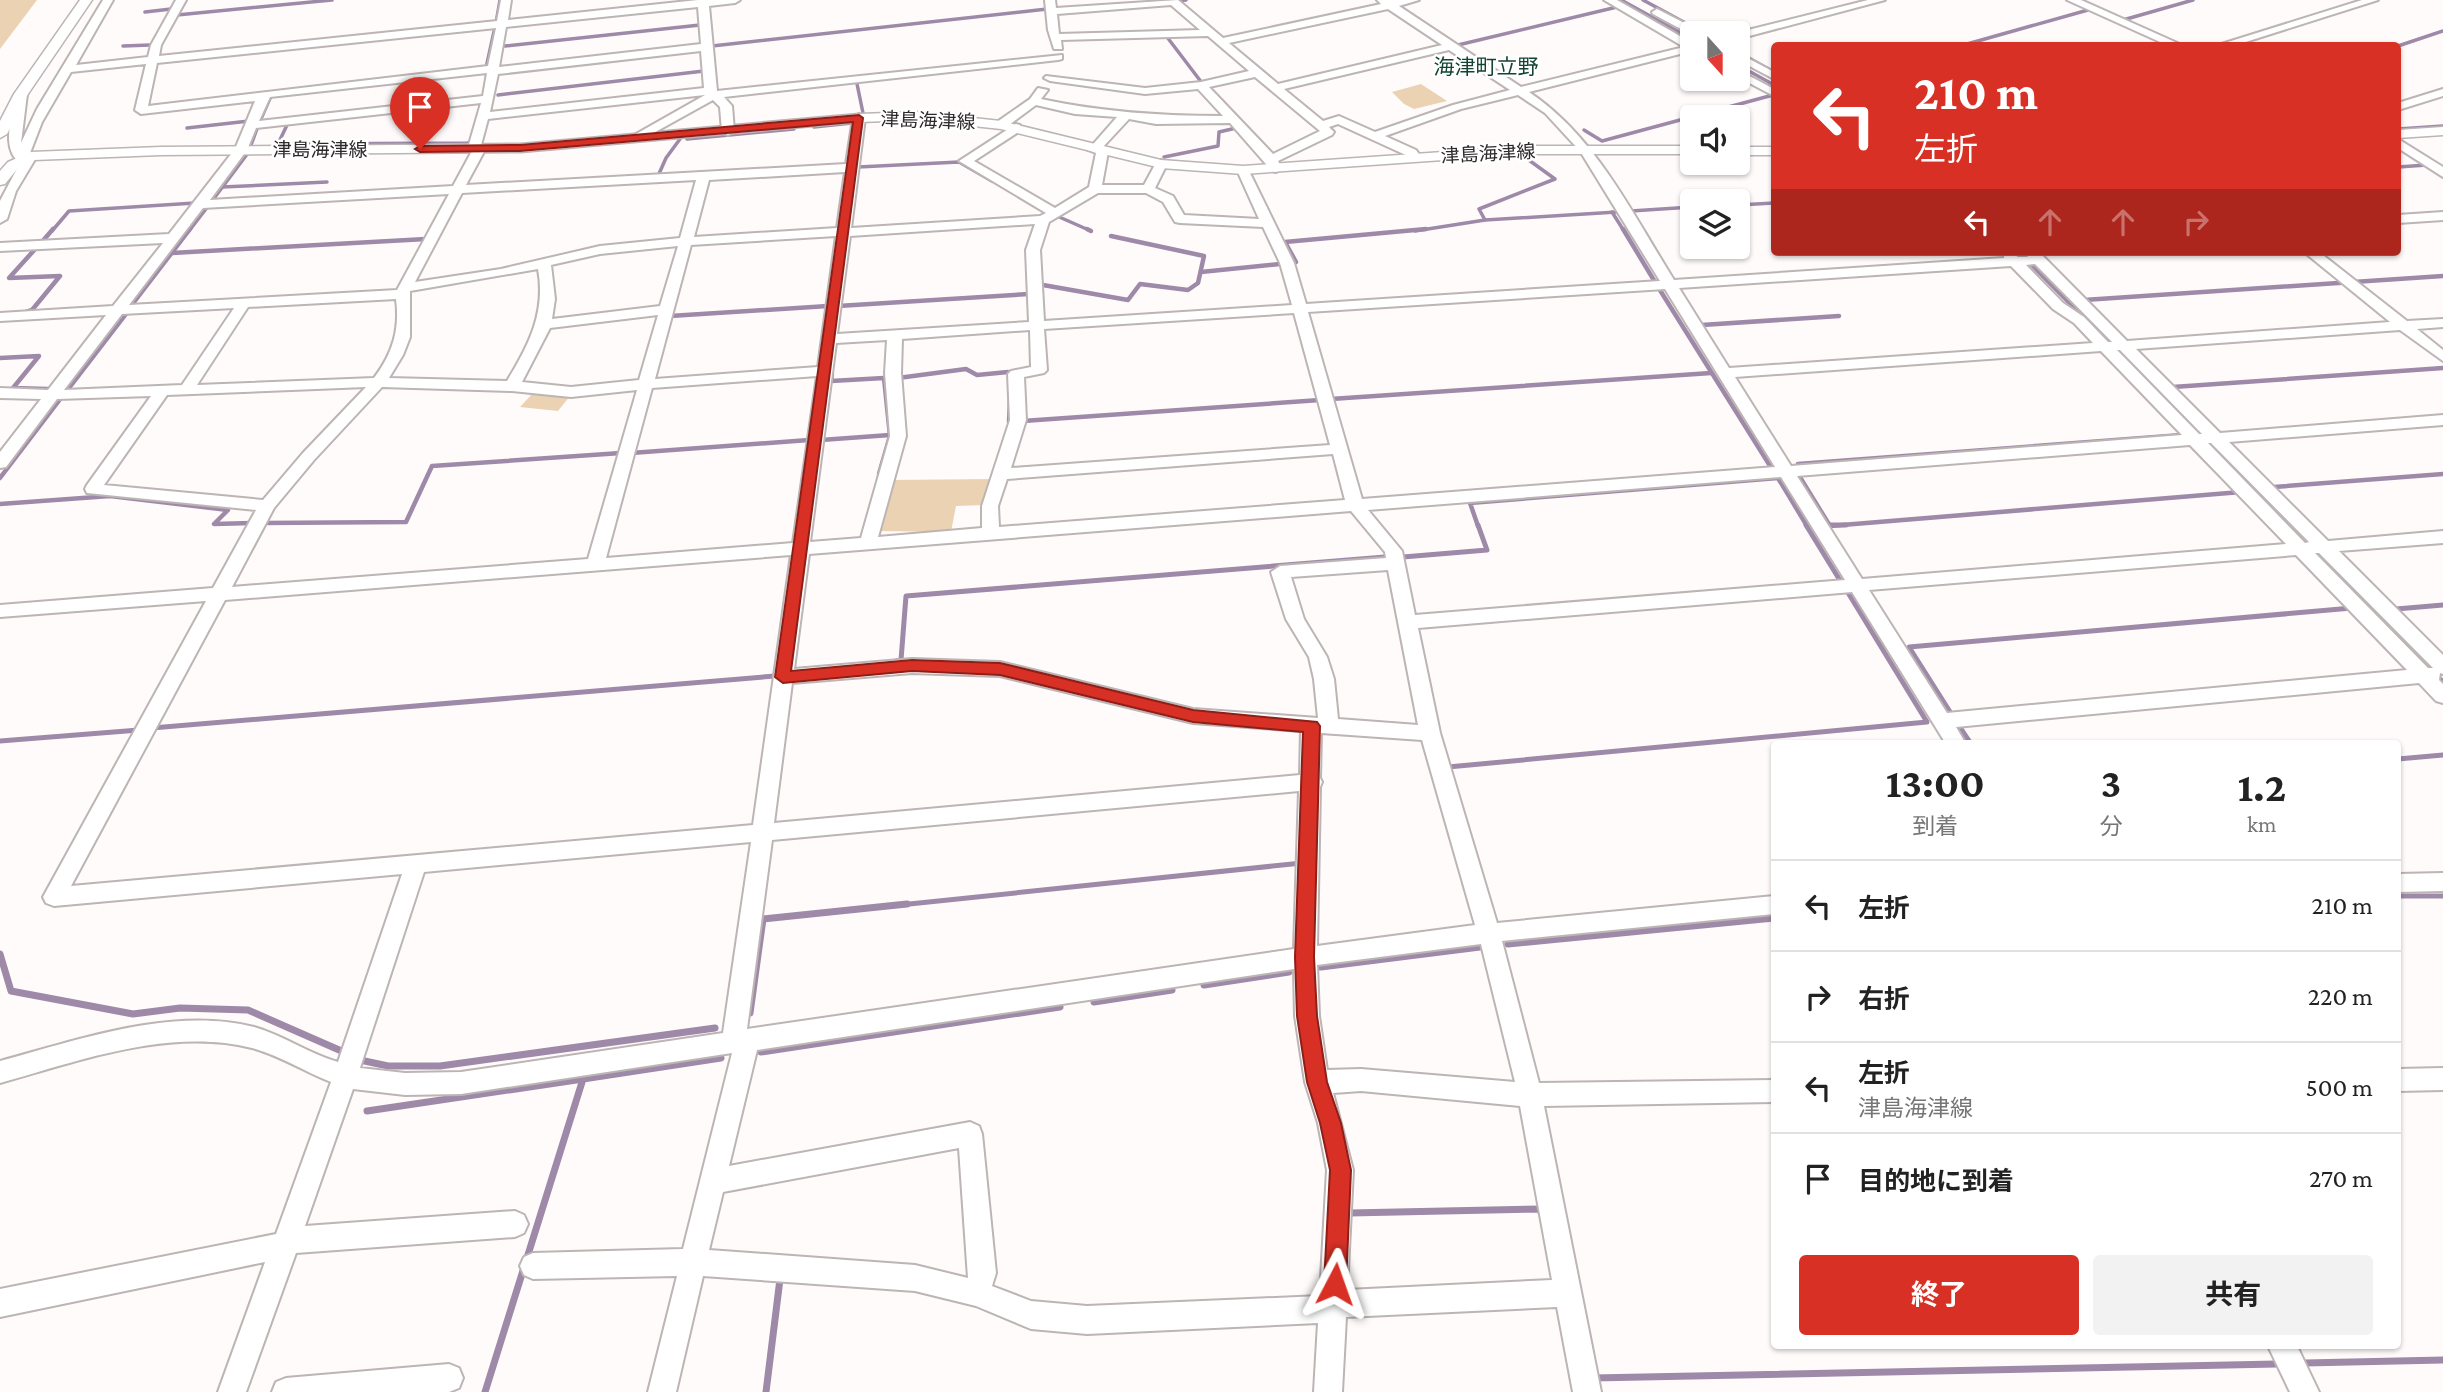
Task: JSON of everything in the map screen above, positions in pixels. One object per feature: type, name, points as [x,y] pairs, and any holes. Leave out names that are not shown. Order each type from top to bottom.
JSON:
[{"type":"main road","points":[[0,134],[21,94],[86,0]]},
{"type":"main road","name":"津島海津線","points":[[26,158],[240,150],[520,148],[859,118],[947,117],[1008,126],[1098,151],[1161,164],[1243,170],[1274,164],[1585,149],[1680,150]]},
{"type":"main road","points":[[2401,134],[2443,131]]},
{"type":"main road","points":[[1750,151],[1771,151]]},
{"type":"main road","points":[[0,181],[6,172],[26,158]]},
{"type":"street","points":[[0,219],[26,158],[24,148],[84,36],[108,0]]},
{"type":"street","points":[[181,0],[150,61],[141,110],[707,47]]},
{"type":"street","points":[[506,0],[477,148],[403,291],[406,317],[402,341],[379,382],[291,475],[267,506],[54,897],[1312,782]]},
{"type":"street","points":[[67,69],[735,0]]},
{"type":"street","points":[[1221,42],[1386,3],[1415,0]]},
{"type":"street","points":[[1609,0],[1630,5],[1680,39]]},
{"type":"street","points":[[1750,33],[1881,0]]},
{"type":"street","points":[[2072,0],[2170,42]]},
{"type":"street","points":[[2233,42],[2373,0]]},
{"type":"street","points":[[1049,216],[965,161],[1034,101],[1049,78],[1058,57],[1052,5],[1173,1],[1328,132],[1274,164],[1201,85]]},
{"type":"street","points":[[703,2],[712,92],[726,106],[728,131]]},
{"type":"street","points":[[1386,3],[1561,121],[1585,149],[1954,740]]},
{"type":"street","points":[[1651,9],[1680,24]]},
{"type":"street","points":[[1055,37],[1210,33]]},
{"type":"street","points":[[1275,88],[1451,46]]},
{"type":"street","points":[[1376,136],[1457,107],[1680,50]]},
{"type":"street","points":[[484,116],[671,93],[712,92],[1058,57]]},
{"type":"street","points":[[1750,63],[1771,74]]},
{"type":"street","points":[[1049,78],[1145,92],[1201,85],[1256,72]]},
{"type":"street","points":[[1750,80],[1771,91]]},
{"type":"street","points":[[635,138],[712,92]]},
{"type":"street","points":[[1145,92],[1150,117]]},
{"type":"street","points":[[2401,106],[2443,92]]},
{"type":"street","points":[[671,93],[678,114]]},
{"type":"street","points":[[21,94],[14,150],[26,158]]},
{"type":"street","points":[[0,463],[240,150],[263,97],[261,98]]},
{"type":"street","points":[[251,125],[488,99]]},
{"type":"street","points":[[1034,101],[1074,110],[1150,117],[1156,120],[1232,118]]},
{"type":"street","points":[[1095,189],[1098,151],[1126,115]]},
{"type":"street","points":[[662,1392],[712,1182],[740,1041],[762,832],[859,118]]},
{"type":"street","points":[[1321,125],[1339,120],[1412,153],[1415,157]]},
{"type":"street","points":[[2401,145],[2443,173]]},
{"type":"street","points":[[1148,189],[1161,164]]},
{"type":"street","points":[[199,204],[851,168]]},
{"type":"street","points":[[1243,170],[1287,263],[1355,505],[1393,551],[1430,733],[1489,933],[1530,1095],[1587,1392]]},
{"type":"street","points":[[594,565],[704,176]]},
{"type":"street","points":[[0,317],[403,291],[544,265],[600,250],[645,244],[842,233],[1049,216],[1095,189],[1148,189],[1172,203],[1180,219],[1268,223]]},
{"type":"street","points":[[991,533],[990,506],[1018,420],[1016,374],[1039,370],[1033,250],[1049,216]]},
{"type":"street","points":[[2401,219],[2443,216]]},
{"type":"street","points":[[0,247],[173,238]]},
{"type":"street","points":[[2316,256],[2443,357]]},
{"type":"street","points":[[2024,258],[2058,306],[2114,346]]},
{"type":"street","points":[[829,339],[2024,258],[2436,674],[2443,696]]},
{"type":"street","points":[[512,386],[546,324],[548,281],[544,265]]},
{"type":"street","points":[[186,390],[244,303]]},
{"type":"street","points":[[546,324],[666,310]]},
{"type":"street","points":[[1725,373],[2443,323]]},
{"type":"street","points":[[868,543],[898,436],[893,373],[895,334]]},
{"type":"street","points":[[0,393],[51,396],[379,382],[512,386],[571,392],[824,371]]},
{"type":"street","points":[[162,391],[93,489],[267,506]]},
{"type":"street","points":[[0,611],[2443,420]]},
{"type":"street","points":[[2205,439],[2311,547]]},
{"type":"street","points":[[1000,474],[1339,449]]},
{"type":"street","points":[[1407,622],[2443,537]]},
{"type":"street","points":[[1328,1392],[1340,1170],[1331,1123],[1317,1082],[1307,1016],[1305,957],[1312,782],[1324,679],[1318,657],[1296,620],[1280,572],[1395,563]]},
{"type":"street","points":[[783,677],[912,666],[1000,669],[1193,716],[1430,733]]},
{"type":"street","points":[[1942,721],[2436,674]]},
{"type":"street","points":[[232,1392],[345,1077],[416,864]]},
{"type":"street","points":[[2401,883],[2443,882]]},
{"type":"street","points":[[0,1072],[147,1035],[195,1030],[250,1036],[345,1077],[414,1086],[461,1083],[1305,957],[1489,933],[1771,905]]},
{"type":"street","points":[[2401,1080],[2443,1079]]},
{"type":"street","points":[[1317,1082],[1361,1080],[1530,1095],[1771,1090]]},
{"type":"street","points":[[712,1182],[970,1134],[983,1273],[976,1293]]},
{"type":"street","points":[[0,1303],[287,1242],[515,1224]]},
{"type":"street","points":[[533,1266],[693,1262],[915,1278],[976,1293],[1031,1315],[1087,1320],[1568,1293]]},
{"type":"street","points":[[2284,1349],[2305,1392]]},
{"type":"street","points":[[286,1392],[449,1378]]},
{"type":"shaded area","points":[[0,0],[37,0],[0,49]]},
{"type":"shaded area","points":[[1421,84],[1447,101],[1414,109],[1404,104],[1392,92]]},
{"type":"shaded area","points":[[533,393],[570,396],[558,411],[520,407]]},
{"type":"shaded area","points":[[995,479],[985,505],[956,506],[951,532],[877,531],[890,480]]},
{"type":"waterway","points":[[179,12],[186,0]]},
{"type":"waterway","points":[[177,15],[332,0]]},
{"type":"waterway","points":[[496,23],[500,0]]},
{"type":"waterway","points":[[712,52],[712,46],[1047,9],[1045,0]]},
{"type":"waterway","points":[[1178,1],[1186,0]]},
{"type":"waterway","points":[[1621,0],[1680,32]]},
{"type":"waterway","points":[[1643,0],[1682,21]]},
{"type":"waterway","points":[[2123,20],[2193,0]]},
{"type":"waterway","points":[[1458,45],[1617,7]]},
{"type":"waterway","points":[[145,12],[171,9]]},
{"type":"waterway","points":[[1974,42],[2088,10]]},
{"type":"waterway","points":[[505,46],[700,25]]},
{"type":"waterway","points":[[486,68],[495,27]]},
{"type":"waterway","points":[[2401,45],[2443,31]]},
{"type":"waterway","points":[[1172,36],[1167,37],[1202,83]]},
{"type":"waterway","points":[[123,46],[150,45]]},
{"type":"waterway","points":[[1750,59],[1771,70]]},
{"type":"waterway","points":[[498,95],[704,71]]},
{"type":"waterway","points":[[1750,72],[1771,83]]},
{"type":"waterway","points":[[852,79],[856,79],[863,113]]},
{"type":"waterway","points":[[260,121],[271,96],[275,95]]},
{"type":"waterway","points":[[1584,130],[1602,141],[1771,96]]},
{"type":"waterway","points":[[287,125],[278,144],[467,143],[471,142],[479,113]]},
{"type":"waterway","points":[[187,128],[249,121]]},
{"type":"waterway","points":[[814,127],[852,123]]},
{"type":"waterway","points":[[251,145],[258,126]]},
{"type":"waterway","points":[[2401,129],[2443,126]]},
{"type":"waterway","points":[[1164,157],[1218,146],[1219,132],[1236,128]]},
{"type":"waterway","points":[[687,139],[794,129]]},
{"type":"waterway","points":[[658,176],[666,158],[680,139]]},
{"type":"waterway","points":[[223,187],[248,153]]},
{"type":"waterway","points":[[1485,220],[1479,209],[1555,179],[1526,158]]},
{"type":"waterway","points":[[858,167],[959,162],[992,181]]},
{"type":"waterway","points":[[2401,167],[2427,165]]},
{"type":"waterway","points":[[223,187],[327,182]]},
{"type":"waterway","points":[[212,201],[223,187]]},
{"type":"waterway","points":[[52,231],[69,211],[195,203]]},
{"type":"waterway","points":[[1750,204],[1771,203]]},
{"type":"waterway","points":[[189,231],[209,205]]},
{"type":"waterway","points":[[1631,211],[1680,208]]},
{"type":"waterway","points":[[1485,220],[1612,212]]},
{"type":"waterway","points":[[1612,212],[1624,231]]},
{"type":"waterway","points":[[1612,212],[1617,212]]},
{"type":"waterway","points":[[1057,216],[1091,231],[1087,229]]},
{"type":"waterway","points":[[1415,231],[1485,220]]},
{"type":"waterway","points":[[41,243],[53,229]]},
{"type":"waterway","points":[[131,306],[190,229]]},
{"type":"waterway","points":[[1292,263],[1296,262],[1285,242],[1426,229]]},
{"type":"waterway","points":[[1623,229],[1655,282]]},
{"type":"waterway","points":[[1043,285],[1128,300],[1140,284],[1188,290],[1198,283],[1204,256],[1111,236]]},
{"type":"waterway","points":[[172,253],[426,239]]},
{"type":"waterway","points":[[23,313],[32,310],[60,276],[9,278],[37,247]]},
{"type":"waterway","points":[[2023,256],[2291,526]]},
{"type":"waterway","points":[[1201,272],[1280,264]]},
{"type":"waterway","points":[[2084,300],[2443,276]]},
{"type":"waterway","points":[[1658,287],[1772,469]]},
{"type":"waterway","points":[[838,306],[1029,294]]},
{"type":"waterway","points":[[670,316],[828,306]]},
{"type":"waterway","points":[[66,392],[126,314]]},
{"type":"waterway","points":[[1702,325],[1839,316]]},
{"type":"waterway","points":[[0,358],[39,356],[13,388],[48,389]]},
{"type":"waterway","points":[[2173,387],[2443,368]]},
{"type":"waterway","points":[[898,378],[966,369],[977,375],[1008,372],[1010,379]]},
{"type":"waterway","points":[[1331,399],[1711,373]]},
{"type":"waterway","points":[[832,374],[831,381],[884,378],[890,435]]},
{"type":"waterway","points":[[0,478],[61,398]]},
{"type":"waterway","points":[[1010,399],[1009,422],[1014,422]]},
{"type":"waterway","points":[[1023,421],[1320,400]]},
{"type":"waterway","points":[[821,440],[890,435]]},
{"type":"waterway","points":[[879,474],[890,435]]},
{"type":"waterway","points":[[1798,464],[2182,435]]},
{"type":"waterway","points":[[631,453],[809,440]]},
{"type":"waterway","points":[[262,523],[406,522],[432,466],[621,453]]},
{"type":"waterway","points":[[1798,474],[1829,525]]},
{"type":"waterway","points":[[2274,487],[2443,474]]},
{"type":"waterway","points":[[1478,526],[1470,503],[1778,478],[1807,526]]},
{"type":"waterway","points":[[1842,525],[2241,492]]},
{"type":"waterway","points":[[0,504],[110,496],[228,510],[214,524],[252,523]]},
{"type":"waterway","points":[[1403,557],[1487,550],[1478,525]]},
{"type":"waterway","points":[[1806,525],[1841,582]]},
{"type":"waterway","points":[[1829,525],[1842,525]]},
{"type":"waterway","points":[[1829,525],[1842,525]]},
{"type":"waterway","points":[[2289,525],[2443,682]]},
{"type":"waterway","points":[[896,661],[901,660],[906,596],[1385,557]]},
{"type":"waterway","points":[[1449,769],[1448,767],[1927,722],[1847,591]]},
{"type":"waterway","points":[[2396,609],[2443,605]]},
{"type":"waterway","points":[[1952,715],[1909,647],[2352,608]]},
{"type":"waterway","points":[[152,728],[775,676]]},
{"type":"waterway","points":[[1957,723],[1968,740]]},
{"type":"waterway","points":[[0,741],[139,730]]},
{"type":"waterway","points":[[2401,759],[2443,755]]},
{"type":"waterway","points":[[890,906],[1302,863]]},
{"type":"waterway","points":[[2401,896],[2443,896]]},
{"type":"waterway","points":[[750,1013],[763,919],[907,904]]},
{"type":"waterway","points":[[1508,944],[1771,918]]},
{"type":"waterway","points":[[1321,967],[1480,947]]},
{"type":"waterway","points":[[0,954],[11,991],[133,1014],[180,1008],[248,1010],[346,1053]]},
{"type":"waterway","points":[[1204,985],[1289,972]]},
{"type":"waterway","points":[[1094,1002],[1172,990]]},
{"type":"waterway","points":[[761,1052],[1060,1007]]},
{"type":"waterway","points":[[360,1060],[388,1066],[440,1066],[715,1028]]},
{"type":"waterway","points":[[583,1079],[721,1058]]},
{"type":"waterway","points":[[367,1111],[583,1079]]},
{"type":"waterway","points":[[485,1392],[583,1079]]},
{"type":"waterway","points":[[1350,1213],[1541,1209],[1541,1212]]},
{"type":"waterway","points":[[766,1392],[780,1279]]},
{"type":"waterway","points":[[2305,1363],[2443,1360]]},
{"type":"waterway","points":[[1593,1378],[2277,1364]]},
{"type":"district","name":"海津町立野","points":[[1486,67]]},
{"type":"route","points":[[420,149],[520,148],[859,118],[783,677],[912,666],[947,665],[1000,669],[1193,716],[1311,726],[1312,782],[1305,957],[1307,1016],[1317,1082],[1331,1123],[1340,1170],[1335,1284]]}]
